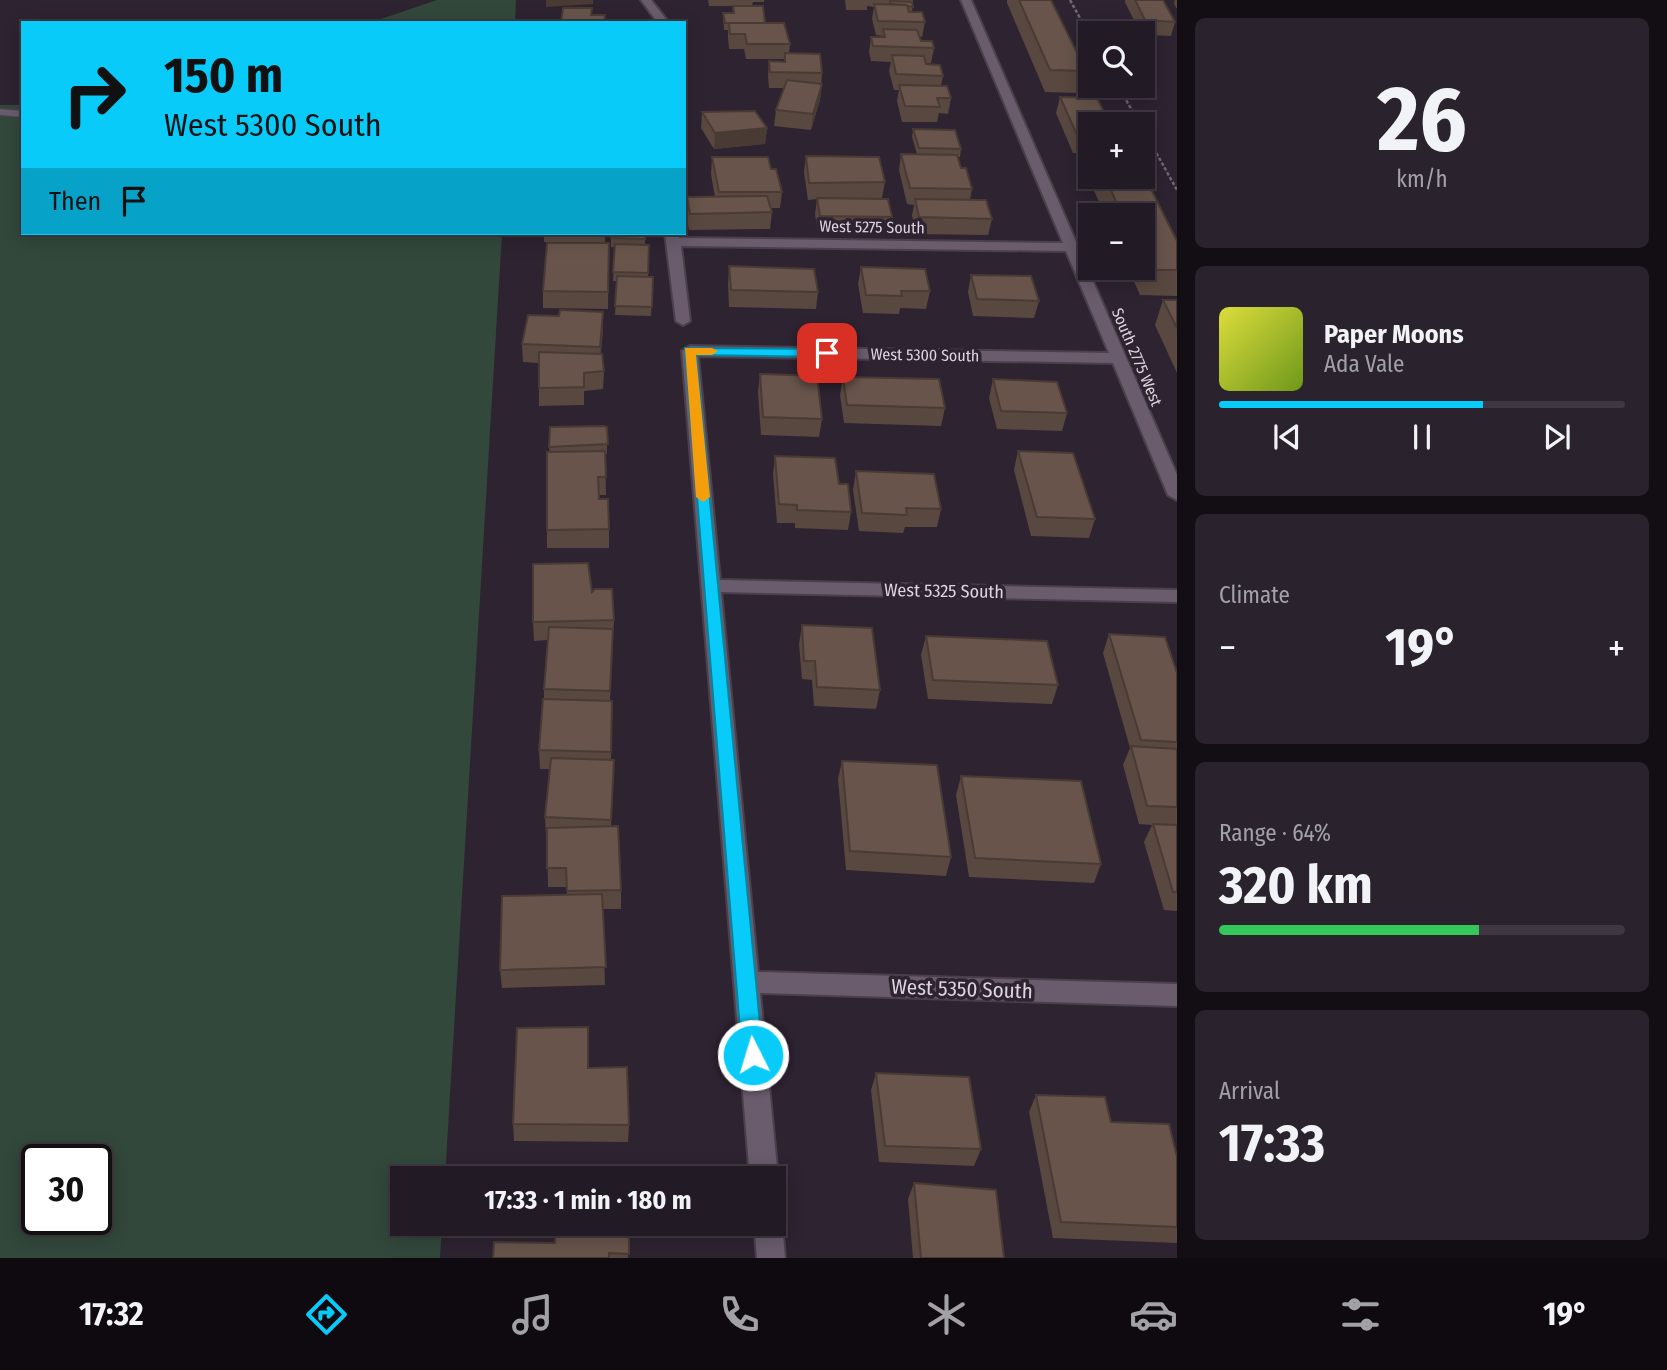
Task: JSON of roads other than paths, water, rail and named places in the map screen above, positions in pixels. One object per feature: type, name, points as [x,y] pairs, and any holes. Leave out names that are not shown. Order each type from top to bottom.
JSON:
[{"type":"street","points":[[646,0],[662,21]]},
{"type":"street","name":"South 2775 West","points":[[967,0],[1177,495]]},
{"type":"street","points":[[672,237],[683,321]]},
{"type":"street","name":"West 5275 South","points":[[672,237],[1071,247]]},
{"type":"street","name":"West 5300 South","points":[[711,586],[690,351],[1119,358]]},
{"type":"street","points":[[711,586],[763,1166]]},
{"type":"street","name":"West 5325 South","points":[[711,586],[1177,596]]},
{"type":"street","name":"West 5350 South","points":[[746,982],[1177,995]]},
{"type":"street","points":[[769,1236],[771,1258]]},
{"type":"lane","points":[[0,112],[21,114]]}]
